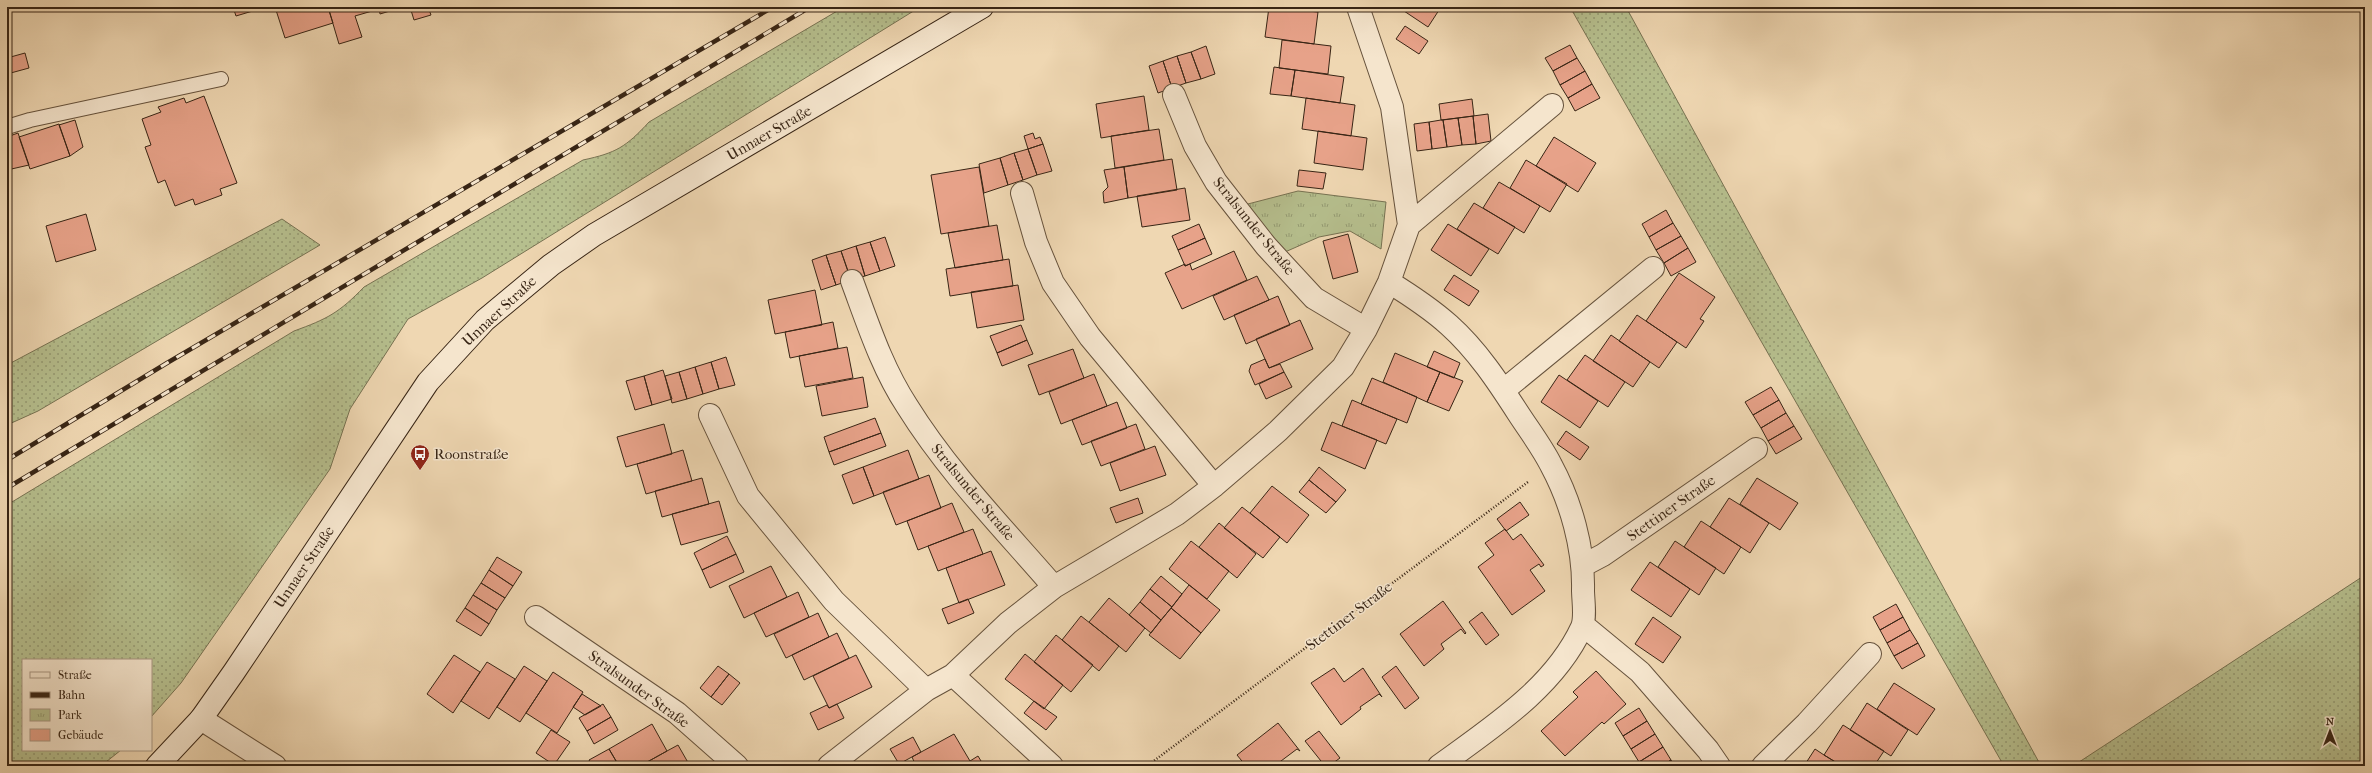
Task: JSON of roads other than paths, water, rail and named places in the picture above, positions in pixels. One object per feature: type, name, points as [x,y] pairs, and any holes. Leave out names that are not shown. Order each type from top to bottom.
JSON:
[{"type":"street","name":"Unnaer Straße","points":[[157,766],[200,719],[428,382],[485,320],[550,265],[594,235],[982,7]]},
{"type":"street","points":[[829,766],[926,690],[953,675],[1008,623],[1054,587],[1177,514],[1214,486],[1278,431],[1343,367],[1366,329],[1389,282],[1410,225],[1392,107],[1358,7]]},
{"type":"street","name":"Stralsunder Straße","points":[[1174,95],[1195,146],[1216,182],[1266,246],[1314,298],[1366,329]]},
{"type":"street","points":[[1410,225],[1552,105]]},
{"type":"street","points":[[1022,193],[1036,242],[1053,282],[1090,337],[1214,486]]},
{"type":"street","points":[[1504,390],[1653,268]]},
{"type":"street","name":"Stralsunder Straße","points":[[852,281],[881,358],[906,406],[949,467],[1054,587]]},
{"type":"street","points":[[1389,282],[1417,299],[1450,326],[1481,359],[1504,390],[1551,465],[1572,515],[1584,565],[1582,625],[1566,654],[1540,686],[1493,726],[1439,766]]},
{"type":"street","points":[[710,415],[748,496],[834,601],[926,690]]},
{"type":"street","name":"Stettiner Straße","points":[[1584,565],[1603,555],[1756,449]]},
{"type":"street","name":"Stralsunder Straße","points":[[536,617],[676,713],[737,766]]},
{"type":"street","points":[[1582,625],[1640,672],[1708,750],[1719,766]]},
{"type":"street","points":[[1763,766],[1807,723],[1870,654]]},
{"type":"street","points":[[953,675],[1052,766]]},
{"type":"street","points":[[200,719],[275,766]]},
{"type":"lane","points":[[7,127],[30,120],[221,79]]},
{"type":"railway","points":[[7,460],[167,363],[773,7]]},
{"type":"railway","points":[[7,488],[810,7]]},
{"type":"place","name":"Roonstraße","points":[[420,471]]}]
